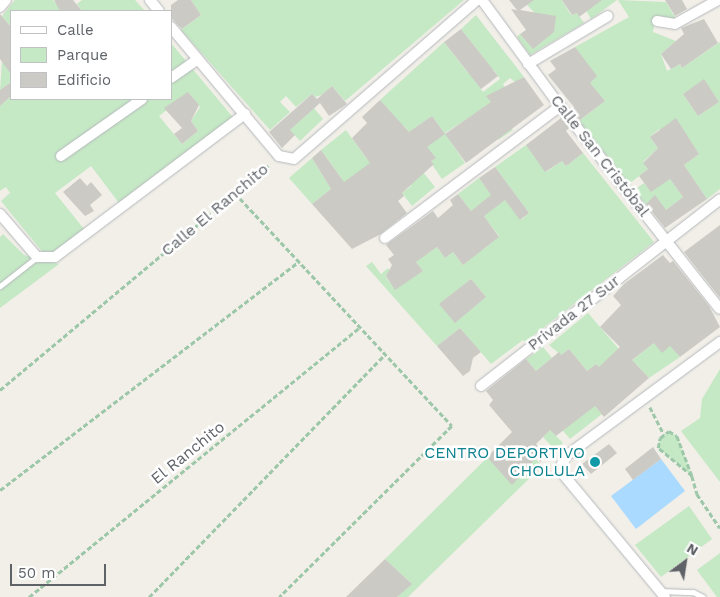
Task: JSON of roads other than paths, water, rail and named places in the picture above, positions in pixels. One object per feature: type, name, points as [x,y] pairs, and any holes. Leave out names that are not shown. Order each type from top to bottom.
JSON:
[{"type":"street","points":[[0,7],[6,0]]},
{"type":"street","points":[[150,0],[158,10]]},
{"type":"street","name":"Calle El Ranchito","points":[[245,114],[279,156],[294,159],[477,0]]},
{"type":"street","name":"Calle San Cristóbal","points":[[482,0],[560,106],[720,309]]},
{"type":"street","points":[[657,21],[675,24],[718,0]]},
{"type":"street","points":[[528,64],[608,16]]},
{"type":"street","points":[[0,214],[37,257],[55,257],[245,114],[197,60],[172,28]]},
{"type":"street","points":[[172,77],[197,60]]},
{"type":"street","points":[[62,156],[141,100]]},
{"type":"street","points":[[385,238],[560,106]]},
{"type":"street","name":"Privada 27 Sur","points":[[481,386],[720,199]]},
{"type":"street","points":[[662,594],[562,473],[566,456],[720,342]]},
{"type":"lane","points":[[0,286],[37,257]]},
{"type":"lane","points":[[662,594],[693,592],[703,597]]},
{"type":"water","points":[[661,459],[685,491],[636,529],[611,496]]},
{"type":"place","name":"CENTRO DEPORTIVO CHOLULA","points":[[595,462]]}]
